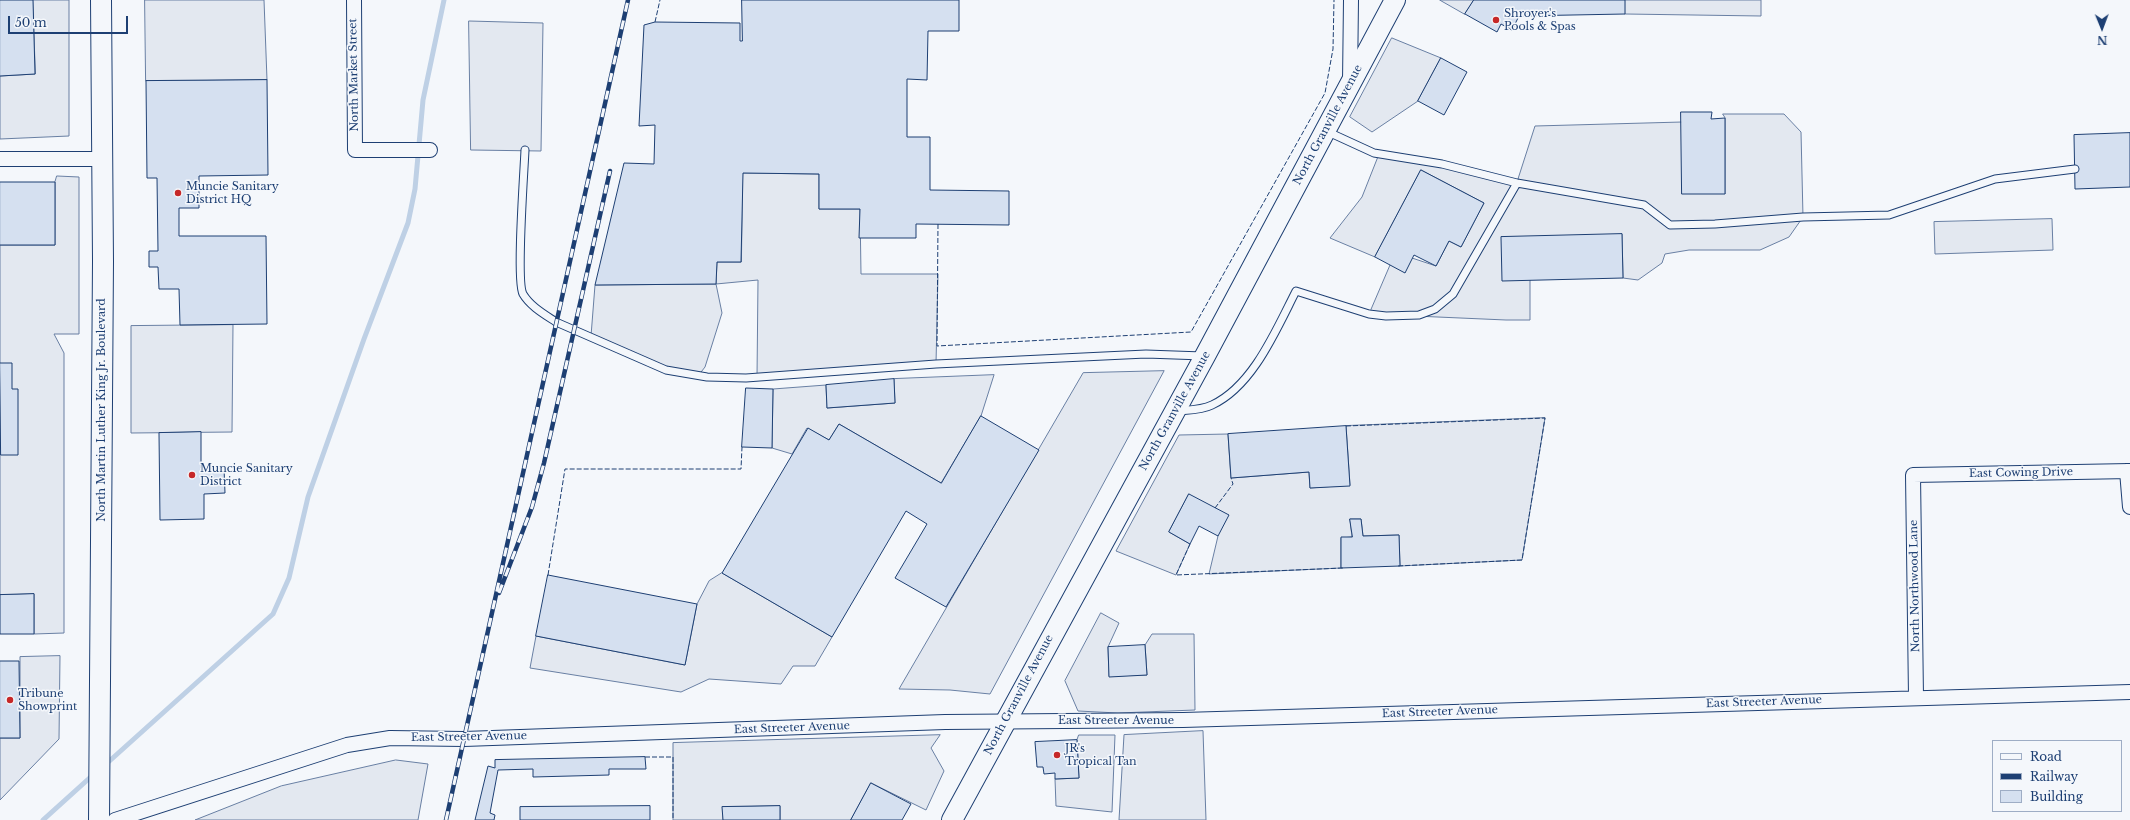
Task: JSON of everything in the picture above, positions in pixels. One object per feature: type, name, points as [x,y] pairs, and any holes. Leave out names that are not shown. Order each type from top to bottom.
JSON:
[{"type":"main road","name":"North Martin Luther King Jr. Boulevard","points":[[99,820],[103,277],[101,0]]},
{"type":"main road","name":"North Granville Avenue","points":[[952,820],[1205,356],[1395,0]]},
{"type":"street","name":"North Market Street","points":[[354,0],[355,150],[430,150]]},
{"type":"street","points":[[1350,84],[1351,0]]},
{"type":"street","points":[[0,159],[101,159]]},
{"type":"street","points":[[2128,471],[2130,508]]},
{"type":"street","name":"East Cowing Drive","points":[[1913,475],[2128,471]]},
{"type":"street","name":"North Northwood Lane","points":[[1913,475],[1916,697]]},
{"type":"street","name":"East Streeter Avenue","points":[[115,820],[347,745],[390,738],[464,739],[1005,721],[1183,720],[1916,697],[2130,692]]},
{"type":"lane","points":[[1326,131],[1374,153],[1442,164],[1517,182],[1644,205],[1670,224],[1715,224],[1803,217],[1889,215],[1995,179],[2074,169]]},
{"type":"lane","points":[[525,150],[520,272],[522,293],[539,311],[556,322],[666,370],[707,377],[746,378],[936,364],[1146,354],[1205,356]]},
{"type":"lane","points":[[1174,411],[1210,406],[1241,385],[1259,358],[1296,291],[1369,314],[1386,316],[1420,315],[1435,309],[1453,294],[1517,182]]},
{"type":"shaded area","points":[[33,0],[69,0],[69,136],[0,139],[0,76],[35,74]]},
{"type":"shaded area","points":[[145,0],[264,0],[267,80],[146,81]]},
{"type":"shaded area","points":[[1440,0],[1474,0],[1465,14]]},
{"type":"shaded area","points":[[1625,0],[1761,0],[1761,16],[1625,14]]},
{"type":"shaded area","points":[[469,21],[543,23],[541,151],[471,150]]},
{"type":"shaded area","points":[[1392,38],[1441,58],[1418,101],[1372,132],[1350,117]]},
{"type":"shaded area","points":[[1723,114],[1784,114],[1801,132],[1803,217],[1789,237],[1760,250],[1689,250],[1665,254],[1662,263],[1638,280],[1623,278],[1622,234],[1530,280],[1530,320],[1506,320],[1369,314],[1390,265],[1412,258],[1436,266],[1449,241],[1461,247],[1484,203],[1421,170],[1375,257],[1330,238],[1362,197],[1379,154],[1517,182],[1535,126],[1682,122],[1725,194],[1725,118]]},
{"type":"shaded area","points":[[743,173],[819,174],[819,209],[860,209],[861,274],[938,274],[936,364],[757,377],[758,280],[716,284],[717,262],[741,262]]},
{"type":"shaded area","points":[[57,176],[79,177],[79,334],[54,334],[64,353],[64,633],[34,634],[34,594],[0,595],[0,245],[55,245],[55,182]]},
{"type":"shaded area","points":[[2052,219],[2053,250],[1935,254],[1934,222]]},
{"type":"shaded area","points":[[716,284],[722,313],[705,367],[698,376],[666,370],[591,336],[595,285]]},
{"type":"shaded area","points":[[233,325],[232,432],[131,433],[131,326]]},
{"type":"shaded area","points":[[1164,371],[990,694],[950,690],[899,689],[1083,373]]},
{"type":"shaded area","points":[[994,375],[981,416],[941,483],[839,424],[829,440],[807,428],[792,454],[772,448],[773,389],[826,385],[827,408],[895,403],[894,379]]},
{"type":"shaded area","points":[[1545,418],[1522,560],[1400,566],[1399,535],[1363,536],[1361,519],[1350,519],[1352,537],[1341,538],[1341,568],[1209,574],[1218,536],[1189,494],[1169,532],[1190,544],[1176,575],[1116,551],[1179,435],[1228,434],[1231,478],[1309,472],[1310,488],[1350,485],[1346,426]]},
{"type":"shaded area","points":[[722,573],[832,637],[815,666],[793,666],[781,684],[709,679],[681,692],[530,668],[536,636],[685,665],[697,604],[709,581]]},
{"type":"shaded area","points":[[1101,613],[1119,623],[1108,647],[1109,676],[1147,675],[1145,645],[1152,634],[1194,634],[1195,710],[1118,713],[1078,711],[1065,681]]},
{"type":"shaded area","points":[[60,656],[59,739],[0,800],[0,738],[20,738],[20,657]]},
{"type":"shaded area","points":[[1203,731],[1206,820],[1119,820],[1124,735]]},
{"type":"shaded area","points":[[940,735],[931,748],[944,771],[926,810],[871,783],[851,820],[780,820],[780,806],[723,807],[723,820],[673,820],[673,743]]},
{"type":"shaded area","points":[[1079,735],[1115,735],[1112,812],[1056,806],[1055,779],[1079,778],[1077,740]]},
{"type":"shaded area","points":[[396,760],[428,764],[418,820],[195,820],[281,786]]},
{"type":"building","points":[[0,0],[33,0],[35,74],[0,76]]},
{"type":"building","points":[[742,0],[959,0],[959,31],[928,31],[927,80],[907,79],[907,137],[930,137],[930,190],[1009,191],[1009,225],[916,224],[916,238],[859,238],[860,209],[819,209],[819,174],[743,173],[741,262],[717,262],[716,284],[595,285],[624,163],[654,164],[655,125],[639,126],[644,25],[655,22],[740,23],[740,41],[742,41]]},
{"type":"building","name":"Shroyer's Pools & Spas","points":[[1474,0],[1625,0],[1625,14],[1519,16],[1512,30],[1501,24],[1497,32],[1465,14]]},
{"type":"building","points":[[1441,58],[1467,72],[1444,115],[1418,101]]},
{"type":"building","name":"Muncie Sanitary District HQ","points":[[267,80],[268,175],[199,176],[199,208],[179,208],[179,236],[266,236],[267,324],[180,325],[179,289],[159,289],[158,267],[149,267],[149,251],[158,251],[157,178],[147,178],[146,81]]},
{"type":"building","points":[[1681,112],[1712,112],[1711,119],[1725,118],[1725,194],[1682,194]]},
{"type":"building","points":[[2130,133],[2130,187],[2075,189],[2074,135]]},
{"type":"building","points":[[1421,170],[1484,203],[1461,247],[1449,241],[1436,266],[1414,255],[1405,273],[1375,257]]},
{"type":"building","points":[[0,182],[55,182],[55,245],[0,245]]},
{"type":"building","points":[[1622,234],[1623,278],[1502,281],[1501,237]]},
{"type":"building","points":[[0,363],[12,363],[12,389],[18,389],[18,455],[1,455]]},
{"type":"building","points":[[894,379],[895,403],[827,408],[826,385]]},
{"type":"building","points":[[746,388],[773,389],[772,448],[742,447]]},
{"type":"building","points":[[981,416],[1039,450],[946,607],[895,578],[927,524],[906,511],[832,637],[722,573],[808,428],[829,440],[839,424],[941,483]]},
{"type":"building","points":[[1346,426],[1350,486],[1310,488],[1309,472],[1231,478],[1228,434]]},
{"type":"building","name":"Muncie Sanitary District","points":[[201,432],[201,468],[224,468],[225,493],[204,494],[204,519],[160,520],[159,433]]},
{"type":"building","points":[[1189,494],[1229,515],[1218,536],[1199,526],[1190,544],[1169,532]]},
{"type":"building","points":[[1350,519],[1361,519],[1363,536],[1399,535],[1400,566],[1341,568],[1341,537],[1352,537]]},
{"type":"building","points":[[548,575],[697,604],[685,665],[536,636]]},
{"type":"building","points":[[34,594],[34,634],[0,634],[0,595]]},
{"type":"building","points":[[1145,645],[1147,675],[1109,677],[1108,647]]},
{"type":"building","name":"Tribune Showprint","points":[[0,661],[19,661],[20,738],[0,738]]},
{"type":"building","name":"JR's Tropical Tan","points":[[1077,740],[1079,778],[1055,779],[1055,773],[1044,774],[1043,767],[1037,767],[1035,742]]},
{"type":"building","points":[[645,757],[646,769],[609,769],[609,775],[533,777],[533,769],[498,770],[490,813],[495,815],[494,820],[475,820],[488,766],[495,768],[495,760]]},
{"type":"building","points":[[871,783],[911,804],[902,820],[851,820]]},
{"type":"building","points":[[650,806],[650,820],[520,820],[520,807]]},
{"type":"building","points":[[780,806],[780,820],[723,820],[722,807]]},
{"type":"waterway","points":[[105,765],[273,614],[289,578],[308,497],[364,339],[408,223],[415,189],[423,100],[444,0]]},
{"type":"waterway","points":[[43,820],[94,774]]},
{"type":"railway","points":[[446,820],[628,0]]},
{"type":"railway","points":[[499,593],[532,507],[544,463],[610,171]]},
{"type":"fence","points":[[655,22],[660,0]]},
{"type":"fence","points":[[938,224],[937,346],[1191,332],[1325,93],[1333,49],[1334,0]]},
{"type":"fence","points":[[1346,426],[1545,418],[1522,560],[1397,566]]},
{"type":"fence","points":[[548,575],[565,469],[741,469],[742,447]]},
{"type":"fence","points":[[1215,508],[1233,484],[1231,478]]},
{"type":"fence","points":[[1190,544],[1176,575],[1343,568]]},
{"type":"fence","points":[[645,757],[673,757],[673,820]]},
{"type":"place","name":"Shroyer's Pools & Spas","points":[[1496,20]]},
{"type":"place","name":"Muncie Sanitary District HQ","points":[[178,193]]},
{"type":"place","name":"Muncie Sanitary District","points":[[192,475]]},
{"type":"place","name":"Tribune Showprint","points":[[10,700]]},
{"type":"place","name":"JR's Tropical Tan","points":[[1057,755]]}]
